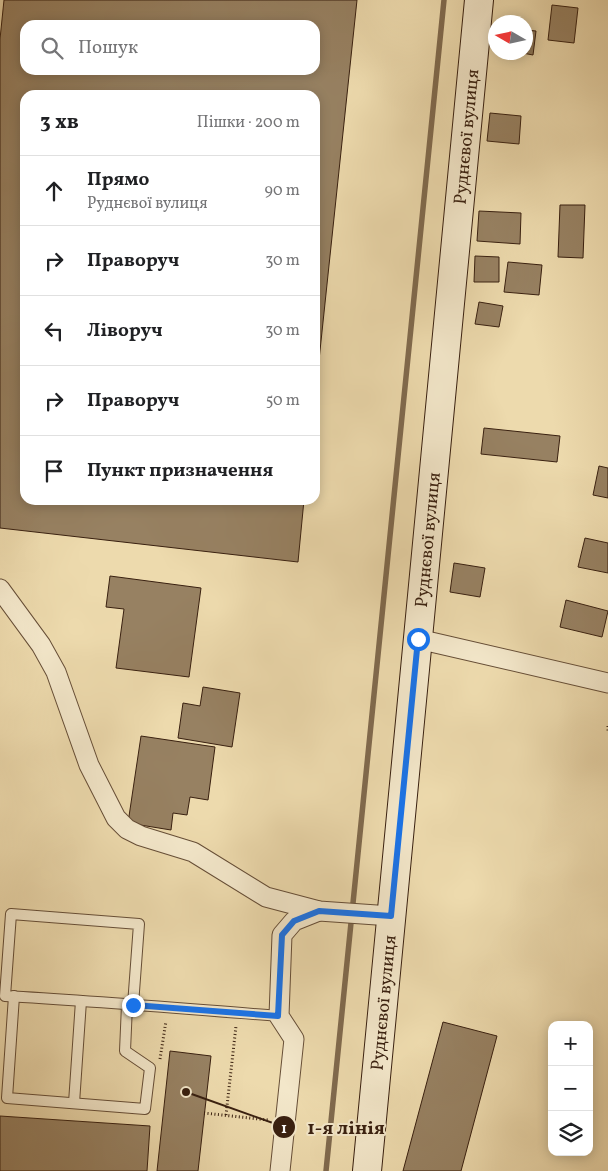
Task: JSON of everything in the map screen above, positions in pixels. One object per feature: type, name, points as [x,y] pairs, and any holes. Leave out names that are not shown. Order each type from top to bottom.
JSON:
[{"type":"street","name":"Руднєвої вулиця","points":[[367,1171],[479,0]]},
{"type":"street","points":[[0,590],[41,644],[56,672],[89,765],[116,818],[127,829],[141,836],[192,852],[266,897],[319,911],[391,916]]},
{"type":"street","points":[[418,639],[608,683]]},
{"type":"street","points":[[280,1171],[294,1038],[278,1016],[282,935],[294,921],[319,911]]},
{"type":"lane","points":[[14,996],[7,1098],[145,1109],[150,1068],[125,1051],[130,1005],[138,924],[11,914],[5,996],[14,996],[81,1001],[130,1005],[168,1008],[278,1016]]},
{"type":"lane","points":[[74,1103],[81,1001]]},
{"type":"path","points":[[608,726],[608,733]]},
{"type":"path","points":[[160,1061],[168,1008]]},
{"type":"path","points":[[226,1115],[237,1013]]},
{"type":"path","points":[[204,1113],[285,1122]]},
{"type":"building","points":[[4,0],[357,0],[320,351],[320,90],[20,90],[20,505],[304,505],[298,562],[0,528],[0,39]]},
{"type":"building","points":[[552,5],[578,8],[574,43],[548,40]]},
{"type":"building","points":[[533,31],[536,31],[533,55]]},
{"type":"building","points":[[490,113],[521,116],[519,144],[487,141]]},
{"type":"building","points":[[560,205],[585,205],[583,258],[558,257]]},
{"type":"building","points":[[479,211],[521,213],[520,244],[477,241]]},
{"type":"building","points":[[475,256],[499,257],[499,282],[474,282]]},
{"type":"building","points":[[508,262],[542,265],[539,295],[504,292]]},
{"type":"building","points":[[479,302],[503,306],[499,327],[475,324]]},
{"type":"building","points":[[484,428],[560,436],[557,462],[481,454]]},
{"type":"building","points":[[599,466],[608,468],[608,498],[593,495]]},
{"type":"building","points":[[585,538],[608,543],[608,573],[578,567]]},
{"type":"building","points":[[454,563],[485,568],[480,597],[450,592]]},
{"type":"building","points":[[110,576],[201,588],[189,677],[116,668],[124,609],[106,607]]},
{"type":"building","points":[[566,600],[608,611],[602,637],[560,627]]},
{"type":"building","points":[[203,687],[240,693],[232,747],[178,738],[183,703],[200,706]]},
{"type":"building","points":[[141,736],[215,747],[208,800],[190,797],[187,815],[173,813],[171,830],[128,823]]},
{"type":"building","points":[[443,1022],[497,1036],[461,1171],[403,1171]]},
{"type":"building","points":[[170,1051],[211,1056],[198,1171],[157,1171]]},
{"type":"building","points":[[0,1116],[150,1126],[147,1171],[0,1171]]},
{"type":"waterway","points":[[326,1171],[444,0]]},
{"type":"place","name":"1-я лінія","points":[[186,1092]]},
{"type":"route","points":[[133,1005],[278,1016],[282,935],[294,921],[319,911],[391,916],[418,639]]}]
